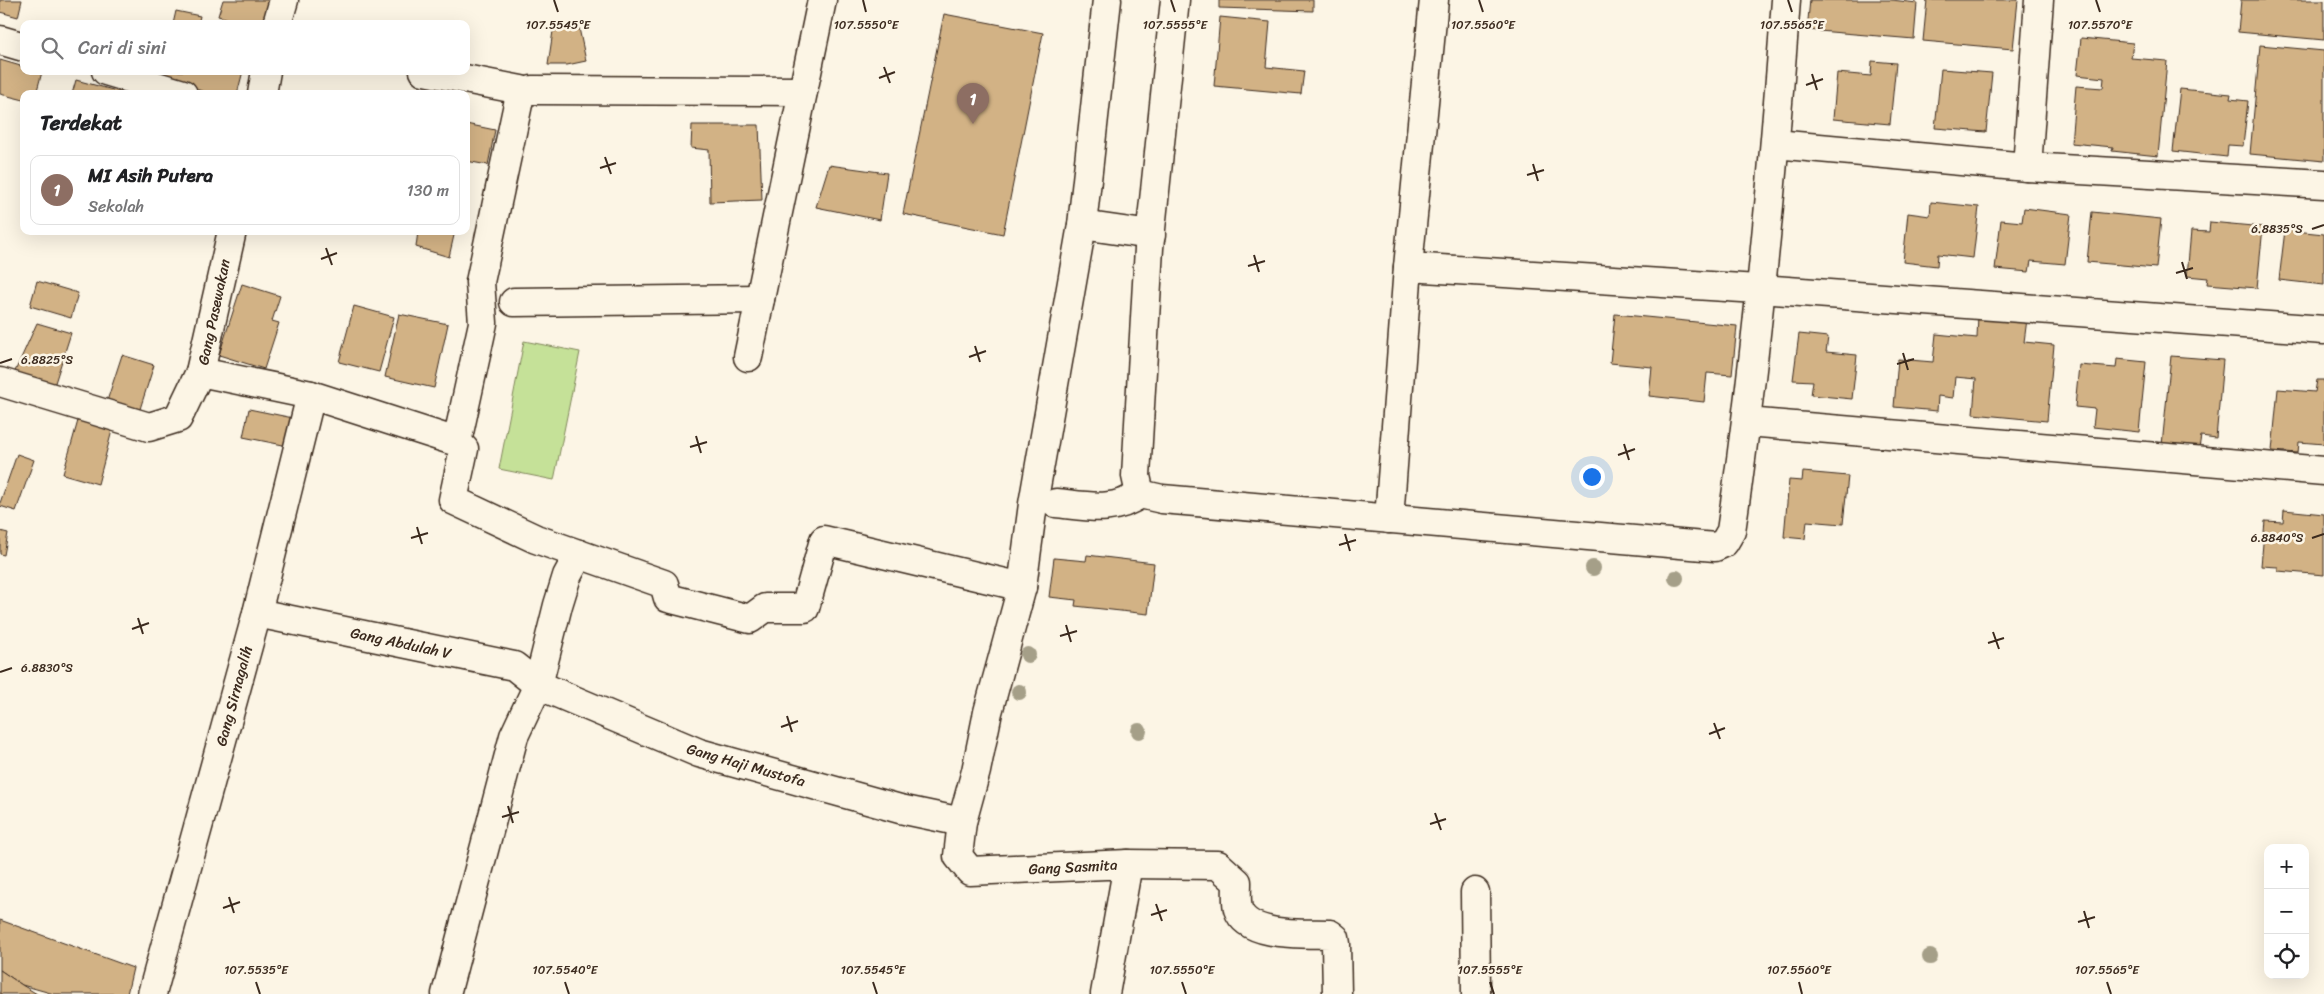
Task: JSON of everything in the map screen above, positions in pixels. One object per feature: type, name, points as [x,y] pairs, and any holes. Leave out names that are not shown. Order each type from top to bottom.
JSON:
[{"type":"street","points":[[278,20],[284,0]]},
{"type":"street","points":[[748,356],[822,0]]},
{"type":"street","points":[[962,822],[1022,587],[1032,504],[1082,225],[1107,0]]},
{"type":"street","points":[[1140,494],[1136,476],[1151,235],[1175,0]]},
{"type":"street","points":[[1388,519],[1408,267],[1434,0]]},
{"type":"street","points":[[1140,494],[1162,499],[1388,519],[1715,546],[1724,543],[1732,531],[1747,422],[1775,144],[1786,0]]},
{"type":"street","points":[[2027,168],[2039,0]]},
{"type":"street","points":[[0,40],[20,46]]},
{"type":"street","points":[[119,75],[169,90]]},
{"type":"street","points":[[263,90],[265,75]]},
{"type":"street","points":[[444,75],[520,90],[480,282],[483,323],[457,442],[464,449],[453,500],[536,539],[664,584],[668,598],[750,619],[765,608],[805,608],[824,540],[1022,587]]},
{"type":"street","points":[[532,90],[803,91]]},
{"type":"street","points":[[1775,144],[2027,168],[2324,184]]},
{"type":"street","points":[[1082,225],[1151,235]]},
{"type":"street","name":"Gang Pasewakan","points":[[231,235],[200,372],[311,396],[457,442]]},
{"type":"street","points":[[1408,267],[2324,330]]},
{"type":"street","points":[[514,302],[760,300]]},
{"type":"street","points":[[0,382],[149,427],[178,418],[200,372]]},
{"type":"street","name":"Gang Sirnagalih","points":[[152,994],[257,613],[311,396]]},
{"type":"street","points":[[1747,422],[2324,470]]},
{"type":"street","points":[[1056,503],[1105,508],[1130,502],[1140,494]]},
{"type":"street","points":[[446,994],[514,736],[538,685],[567,576],[579,554]]},
{"type":"street","name":"Gang Abdulah V","points":[[257,613],[514,666],[538,685]]},
{"type":"street","name":"Gang Haji Mustofa","points":[[538,685],[699,753],[900,809],[962,822]]},
{"type":"street","name":"Gang Sasmita","points":[[962,822],[958,856],[970,871],[1128,864],[1105,994]]},
{"type":"street","points":[[1128,864],[1218,865],[1237,882],[1238,909],[1244,921],[1265,930],[1330,934],[1336,944],[1337,994]]},
{"type":"street","points":[[1475,892],[1476,994]]},
{"type":"green space","points":[[524,341],[580,352],[554,480],[499,469]]},
{"type":"building","points":[[0,0],[22,0],[18,17],[0,12]]},
{"type":"building","points":[[223,0],[270,0],[265,20],[233,20],[218,16]]},
{"type":"building","points":[[1219,0],[1313,0],[1313,11],[1219,8]]},
{"type":"building","points":[[1810,0],[1892,0],[1917,3],[1914,39],[1807,30]]},
{"type":"building","points":[[1927,0],[2018,0],[2013,49],[1923,41]]},
{"type":"building","points":[[2241,0],[2324,0],[2324,40],[2238,32]]},
{"type":"building","points":[[176,11],[200,16],[199,20],[174,20]]},
{"type":"building","points":[[944,14],[1043,33],[1003,234],[903,214]]},
{"type":"building","points":[[1220,17],[1270,22],[1266,67],[1304,71],[1301,94],[1214,86]]},
{"type":"building","points":[[579,28],[586,61],[567,65],[548,65],[553,31]]},
{"type":"building","points":[[2081,38],[2133,43],[2131,58],[2167,61],[2158,156],[2112,151],[2113,147],[2071,143],[2076,86],[2103,88],[2104,78],[2077,75]]},
{"type":"building","points":[[2260,45],[2324,51],[2324,161],[2250,154]]},
{"type":"building","points":[[0,60],[20,66],[20,75],[41,75],[37,90],[20,90],[20,99],[0,94]]},
{"type":"building","points":[[1872,61],[1896,63],[1890,124],[1833,119],[1837,73],[1871,76]]},
{"type":"building","points":[[1941,69],[1992,73],[1986,132],[1935,128]]},
{"type":"building","points":[[164,75],[242,75],[238,90],[199,90],[163,80]]},
{"type":"building","points":[[76,80],[113,90],[73,90]]},
{"type":"building","points":[[2180,89],[2231,94],[2230,99],[2248,101],[2243,146],[2228,145],[2227,157],[2173,151]]},
{"type":"building","points":[[470,125],[495,130],[488,165],[470,162]]},
{"type":"building","points":[[692,125],[759,125],[762,200],[710,202],[709,150],[691,148]]},
{"type":"building","points":[[829,165],[887,173],[880,220],[816,207]]},
{"type":"building","points":[[1931,202],[1979,207],[1973,258],[1938,254],[1937,266],[1903,262],[1908,213],[1930,216]]},
{"type":"building","points":[[2024,208],[2071,214],[2065,264],[2031,261],[2029,272],[1995,269],[2001,220],[2022,222]]},
{"type":"building","points":[[2092,212],[2161,219],[2156,268],[2087,262]]},
{"type":"building","points":[[2210,222],[2263,227],[2257,288],[2207,284],[2208,278],[2187,276],[2191,231],[2209,232]]},
{"type":"building","points":[[2285,230],[2324,234],[2324,285],[2279,280]]},
{"type":"building","points":[[418,235],[454,235],[449,257],[416,247]]},
{"type":"building","points":[[37,281],[78,293],[71,318],[30,306]]},
{"type":"building","points":[[242,284],[280,296],[272,321],[279,323],[264,369],[219,355]]},
{"type":"building","points":[[354,306],[394,317],[379,372],[339,362]]},
{"type":"building","points":[[399,314],[448,324],[434,388],[385,377]]},
{"type":"building","points":[[1615,314],[1737,326],[1732,375],[1707,373],[1704,402],[1649,396],[1652,367],[1610,363]]},
{"type":"building","points":[[1978,315],[2027,319],[2024,342],[2054,345],[2047,421],[1973,414],[1976,379],[1955,377],[1953,398],[1938,396],[1937,411],[1894,407],[1898,359],[1933,362],[1936,334],[1977,338]]},
{"type":"building","points":[[37,323],[71,333],[53,389],[12,378]]},
{"type":"building","points":[[1799,334],[1828,337],[1826,352],[1857,355],[1852,399],[1811,395],[1813,381],[1793,380]]},
{"type":"building","points":[[122,355],[154,365],[139,412],[107,401]]},
{"type":"building","points":[[2171,356],[2223,360],[2216,438],[2201,436],[2199,448],[2162,445]]},
{"type":"building","points":[[2117,359],[2146,362],[2139,432],[2093,427],[2095,409],[2075,407],[2079,365],[2116,368]]},
{"type":"building","points":[[2317,380],[2324,380],[2324,444],[2299,442],[2298,453],[2272,451],[2278,389],[2315,392]]},
{"type":"building","points":[[249,409],[298,419],[293,447],[243,437]]},
{"type":"building","points":[[81,410],[115,419],[98,484],[63,474]]},
{"type":"building","points":[[17,454],[34,460],[16,511],[0,506],[0,503]]},
{"type":"building","points":[[1803,472],[1848,476],[1843,524],[1807,521],[1805,539],[1784,537],[1789,480],[1802,481]]},
{"type":"building","points":[[2284,510],[2324,514],[2324,575],[2278,571],[2278,567],[2261,566],[2265,521],[2283,522]]},
{"type":"building","points":[[0,531],[8,533],[4,555],[0,554]]},
{"type":"building","points":[[1087,555],[1154,563],[1148,614],[1075,606],[1076,600],[1049,597],[1054,558],[1086,561]]},
{"type":"building","points":[[0,920],[133,968],[127,994],[54,994],[22,985],[0,970]]},
{"type":"building","points":[[0,970],[22,985],[37,994],[0,994]]},
{"type":"place","name":"MI Asih Putera","points":[[973,124]]}]
